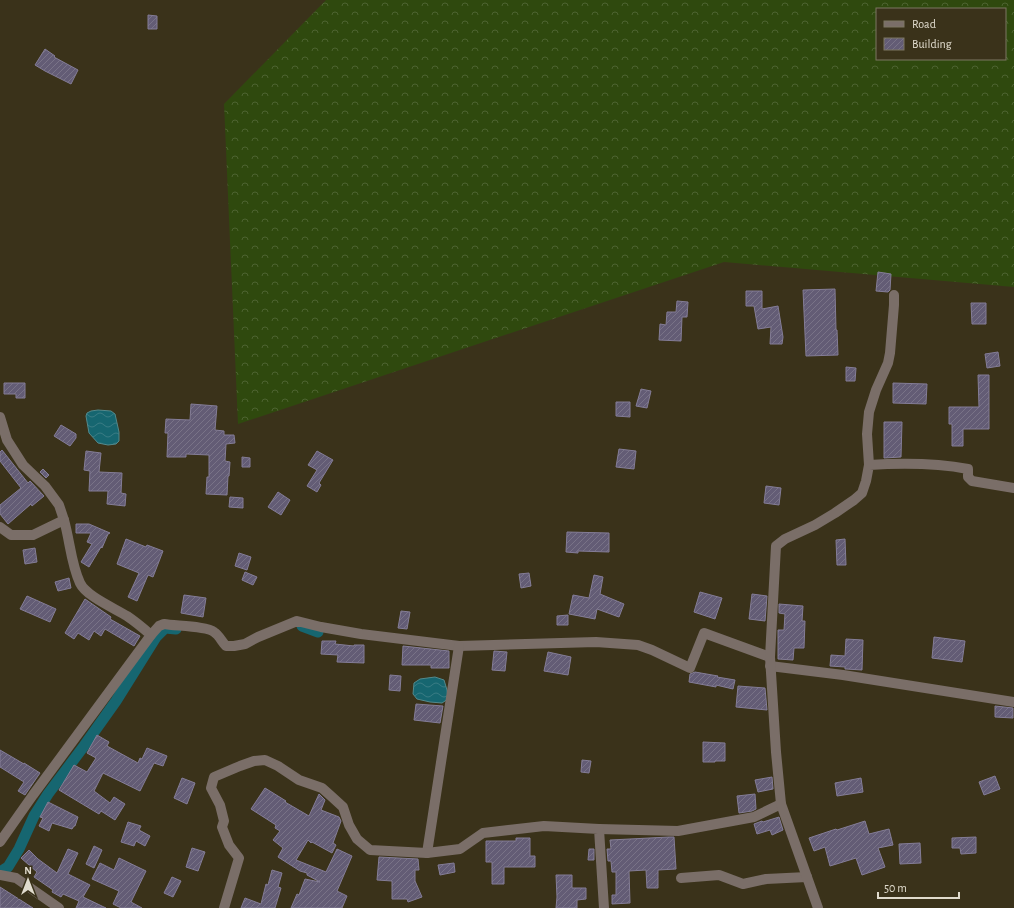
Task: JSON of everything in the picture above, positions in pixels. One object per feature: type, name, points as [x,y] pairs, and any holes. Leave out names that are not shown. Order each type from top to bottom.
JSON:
[{"type":"street","points":[[818,908],[781,804],[770,662],[776,546],[785,539],[835,513],[862,493],[866,481],[868,465],[868,412],[888,363],[894,295]]},
{"type":"street","points":[[0,417],[7,440],[23,464],[45,486],[59,505],[64,520],[75,571],[80,585],[90,595],[142,626],[151,635]]},
{"type":"street","points":[[868,465],[889,464],[950,466],[968,469],[968,477],[972,481],[1014,488]]},
{"type":"street","points":[[0,527],[11,536],[33,535],[64,520]]},
{"type":"street","points":[[0,842],[151,635],[159,626],[164,624],[204,628],[213,631],[226,646],[245,644],[297,621],[361,634],[459,646],[553,642],[596,642],[638,645],[690,668],[704,633],[770,662],[1014,702]]},
{"type":"street","points":[[427,853],[459,646]]},
{"type":"street","points":[[224,908],[239,858],[229,845],[222,827],[224,821],[220,805],[211,788],[214,777],[254,761],[265,760],[278,766],[299,780],[322,788],[343,807],[349,825],[356,839],[370,850],[427,853],[460,849],[483,832],[544,826],[678,831],[754,817],[781,804]]},
{"type":"street","points":[[600,829],[604,908]]},
{"type":"street","points":[[0,875],[16,878],[59,908]]},
{"type":"street","points":[[681,878],[719,876],[744,884],[766,879],[806,877]]},
{"type":"green space","points":[[326,0],[1014,0],[1014,287],[724,262],[238,424],[224,104]]},
{"type":"water","points":[[98,410],[111,411],[115,414],[119,432],[119,441],[116,444],[108,445],[98,443],[89,433],[86,416],[87,413]]},
{"type":"water","points":[[435,677],[444,680],[448,699],[442,703],[417,699],[413,694],[414,683],[420,679]]},
{"type":"building","points":[[148,15],[157,16],[157,29],[148,29]]},
{"type":"building","points":[[45,49],[55,56],[54,57],[78,70],[71,84],[35,65]]},
{"type":"building","points":[[878,272],[891,274],[890,290],[888,292],[876,291]]},
{"type":"building","points":[[835,289],[838,355],[806,356],[803,290]]},
{"type":"building","points":[[746,291],[762,291],[762,309],[778,306],[783,337],[782,344],[770,344],[771,327],[758,329],[754,306],[746,306]]},
{"type":"building","points":[[677,301],[688,302],[687,317],[682,317],[681,341],[659,340],[660,324],[666,325],[667,312],[676,312]]},
{"type":"building","points":[[971,303],[986,303],[986,324],[972,324]]},
{"type":"building","points":[[998,352],[1000,366],[987,368],[985,354]]},
{"type":"building","points":[[846,367],[856,368],[855,381],[846,381]]},
{"type":"building","points":[[978,375],[989,375],[989,429],[963,429],[963,446],[952,446],[952,424],[949,424],[949,407],[979,407]]},
{"type":"building","points":[[4,383],[25,383],[25,398],[16,398],[16,394],[4,394]]},
{"type":"building","points":[[893,383],[927,384],[926,404],[893,403]]},
{"type":"building","points":[[641,389],[651,391],[647,408],[636,406]]},
{"type":"building","points":[[616,402],[630,402],[630,417],[616,416]]},
{"type":"building","points":[[191,404],[217,406],[215,430],[224,431],[224,435],[234,435],[235,443],[226,444],[225,461],[230,462],[227,495],[206,494],[207,477],[209,477],[209,455],[186,454],[186,457],[167,457],[168,433],[165,433],[166,419],[190,420]]},
{"type":"building","points":[[884,422],[902,422],[901,457],[884,458]]},
{"type":"building","points":[[61,425],[76,434],[76,438],[70,446],[54,436]]},
{"type":"building","points":[[619,449],[636,451],[634,469],[616,467]]},
{"type":"building","points":[[2,450],[28,483],[30,481],[44,496],[32,506],[31,504],[8,524],[0,514],[0,505],[21,488],[0,461],[0,452]]},
{"type":"building","points":[[86,451],[101,453],[99,472],[122,473],[121,493],[126,494],[125,506],[107,504],[108,491],[89,491],[90,471],[84,470]]},
{"type":"building","points":[[317,451],[333,460],[319,483],[321,485],[317,492],[307,486],[317,470],[308,465]]},
{"type":"building","points":[[242,457],[250,458],[250,467],[242,467]]},
{"type":"building","points":[[43,469],[49,475],[46,478],[40,472]]},
{"type":"building","points":[[766,486],[781,488],[779,505],[764,503]]},
{"type":"building","points":[[278,492],[290,500],[281,515],[268,507]]},
{"type":"building","points":[[230,497],[243,498],[243,508],[229,507]]},
{"type":"building","points":[[76,524],[89,524],[110,533],[89,567],[81,562],[92,544],[87,542],[91,533],[76,533]]},
{"type":"building","points":[[567,532],[609,533],[609,552],[566,552]]},
{"type":"building","points":[[126,539],[146,547],[147,545],[163,551],[153,577],[148,575],[137,601],[128,597],[139,573],[117,564]]},
{"type":"building","points":[[845,539],[846,565],[837,565],[836,540]]},
{"type":"building","points":[[35,548],[37,562],[25,564],[23,550]]},
{"type":"building","points":[[239,553],[251,557],[247,570],[235,566]]},
{"type":"building","points":[[245,572],[257,577],[253,585],[242,580]]},
{"type":"building","points":[[529,573],[531,586],[521,588],[519,574]]},
{"type":"building","points":[[594,575],[603,577],[600,594],[624,604],[619,617],[597,609],[595,619],[569,614],[573,595],[589,598]]},
{"type":"building","points":[[69,578],[71,588],[58,591],[55,582]]},
{"type":"building","points":[[700,592],[722,598],[715,619],[694,612]]},
{"type":"building","points":[[752,594],[767,596],[765,621],[749,619]]},
{"type":"building","points":[[184,595],[206,598],[203,617],[181,613]]},
{"type":"building","points":[[27,596],[56,609],[50,622],[20,609]]},
{"type":"building","points":[[85,599],[111,617],[110,619],[140,636],[134,646],[105,629],[101,636],[94,631],[89,640],[78,633],[74,639],[65,633]]},
{"type":"building","points":[[779,604],[803,606],[802,621],[805,621],[804,648],[794,648],[793,660],[778,659],[778,630],[784,630],[785,614],[779,613]]},
{"type":"building","points":[[401,611],[410,612],[407,629],[398,628]]},
{"type":"building","points":[[568,615],[568,625],[557,625],[557,616]]},
{"type":"building","points":[[934,637],[965,641],[962,662],[932,658]]},
{"type":"building","points":[[846,639],[863,640],[862,670],[830,666],[831,655],[845,656]]},
{"type":"building","points":[[322,641],[336,641],[335,644],[354,646],[364,645],[364,663],[337,662],[338,655],[321,654]]},
{"type":"building","points":[[403,646],[449,651],[449,668],[431,668],[431,665],[402,665]]},
{"type":"building","points":[[494,651],[507,652],[505,671],[492,670]]},
{"type":"building","points":[[548,652],[571,657],[568,675],[544,671]]},
{"type":"building","points":[[695,672],[735,680],[733,689],[716,685],[716,687],[689,682],[690,674]]},
{"type":"building","points":[[390,675],[401,676],[400,691],[389,690]]},
{"type":"building","points":[[738,686],[765,688],[767,710],[736,707]]},
{"type":"building","points":[[416,704],[443,706],[440,723],[414,720]]},
{"type":"building","points":[[995,706],[1013,708],[1013,718],[995,717]]},
{"type":"building","points":[[97,735],[109,742],[107,746],[138,763],[140,758],[142,759],[147,748],[167,756],[163,766],[154,763],[140,791],[103,773],[94,791],[110,803],[114,797],[125,804],[115,820],[101,811],[99,814],[59,790],[74,765],[87,772],[96,758],[87,753]]},
{"type":"building","points":[[703,742],[725,743],[725,761],[703,762]]},
{"type":"building","points":[[0,750],[40,773],[25,795],[18,791],[24,782],[0,767]]},
{"type":"building","points":[[582,760],[591,761],[589,773],[581,772]]},
{"type":"building","points":[[995,776],[1000,789],[984,795],[979,782]]},
{"type":"building","points":[[772,777],[773,789],[758,792],[755,780]]},
{"type":"building","points":[[182,778],[195,783],[187,804],[174,798]]},
{"type":"building","points":[[861,778],[863,792],[837,796],[835,783]]},
{"type":"building","points":[[265,788],[309,816],[319,794],[325,800],[321,810],[339,817],[341,821],[333,843],[336,845],[332,853],[312,842],[311,843],[308,840],[296,860],[326,872],[337,849],[352,856],[337,891],[347,896],[342,908],[291,908],[297,894],[299,895],[305,879],[320,882],[278,857],[283,848],[273,840],[280,831],[275,828],[276,825],[251,809]]},
{"type":"building","points":[[755,794],[756,809],[739,813],[737,796]]},
{"type":"building","points":[[48,802],[78,817],[75,826],[72,829],[52,823],[49,831],[39,826],[43,818],[40,817]]},
{"type":"building","points":[[779,817],[783,830],[772,835],[770,830],[757,834],[754,824]]},
{"type":"building","points":[[865,821],[869,834],[889,829],[893,845],[878,848],[885,867],[862,875],[856,858],[830,866],[825,847],[814,851],[809,838]]},
{"type":"building","points":[[128,822],[141,826],[139,830],[150,836],[145,846],[136,841],[134,846],[121,842]]},
{"type":"building","points":[[674,837],[676,869],[658,870],[658,888],[647,888],[646,870],[629,871],[630,903],[612,904],[612,895],[616,895],[616,872],[612,872],[611,861],[608,861],[607,849],[611,849],[610,840]]},
{"type":"building","points":[[976,837],[976,853],[961,854],[960,848],[952,848],[952,838]]},
{"type":"building","points":[[516,838],[530,838],[530,856],[535,856],[535,867],[504,867],[504,884],[492,884],[492,862],[486,862],[486,841],[516,841]]},
{"type":"building","points":[[920,843],[921,863],[900,864],[899,844]]},
{"type":"building","points":[[94,846],[102,850],[94,868],[86,864]]},
{"type":"building","points":[[192,848],[205,852],[198,871],[186,867]]},
{"type":"building","points":[[68,849],[78,853],[68,874],[90,885],[83,897],[106,908],[76,908],[79,901],[63,894],[61,897],[52,892],[53,890],[34,877],[37,872],[21,858],[29,850],[38,859],[57,873]]},
{"type":"building","points":[[589,849],[594,849],[594,860],[588,860]]},
{"type":"building","points":[[379,857],[418,859],[419,870],[415,870],[415,881],[422,897],[408,902],[407,899],[392,899],[392,881],[377,880]]},
{"type":"building","points":[[119,858],[146,871],[131,902],[142,908],[121,908],[113,904],[119,891],[92,879],[100,863],[114,870]]},
{"type":"building","points":[[454,863],[455,872],[440,875],[438,865]]},
{"type":"building","points":[[272,870],[282,873],[278,887],[281,888],[275,908],[241,908],[245,898],[261,904],[266,884],[268,885]]},
{"type":"building","points":[[556,875],[572,875],[572,888],[586,888],[586,899],[577,900],[577,908],[556,908]]},
{"type":"building","points":[[172,877],[181,881],[173,897],[164,893]]},
{"type":"building","points":[[0,887],[33,908],[0,908]]},
{"type":"waterway","points":[[302,626],[318,632]]},
{"type":"waterway","points":[[0,872],[8,867],[19,849],[34,816],[48,794],[116,701],[156,637],[165,628],[176,629]]}]
